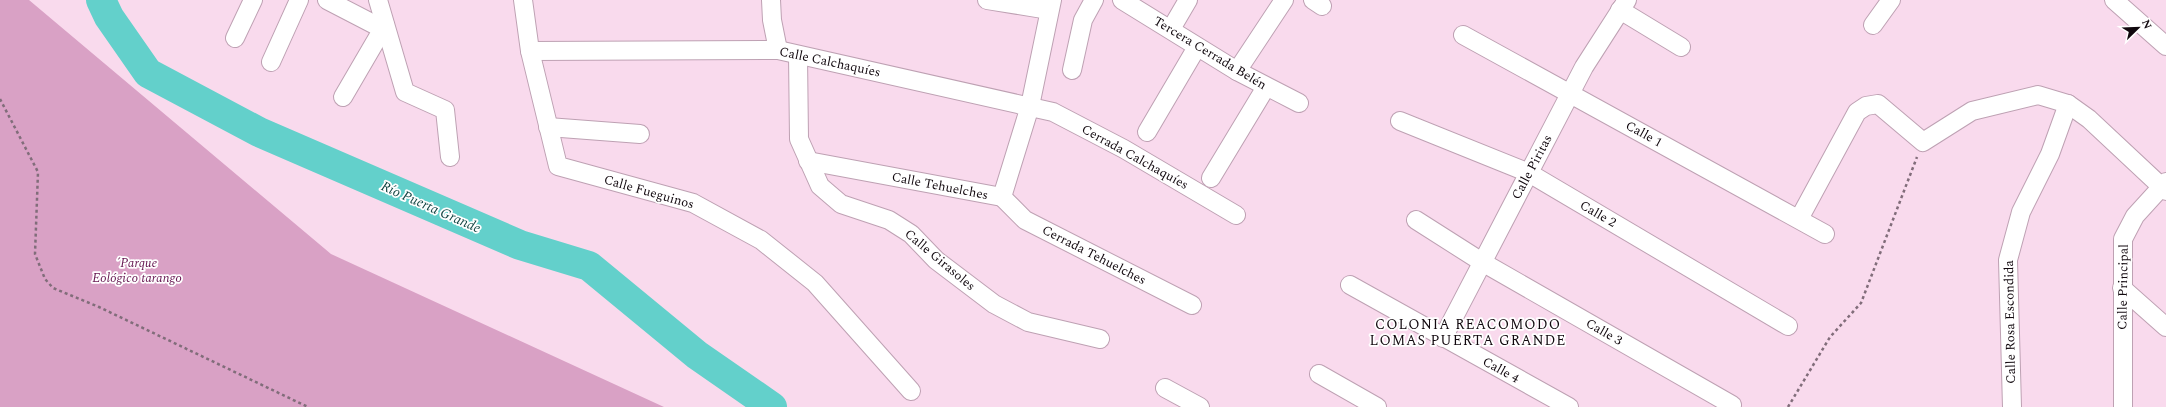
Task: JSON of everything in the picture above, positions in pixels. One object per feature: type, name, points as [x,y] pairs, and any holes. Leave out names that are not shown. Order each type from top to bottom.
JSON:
[{"type":"street","points":[[235,38],[253,0]]},
{"type":"street","points":[[271,62],[299,0]]},
{"type":"street","points":[[327,0],[384,27]]},
{"type":"street","points":[[378,0],[384,27],[405,92],[445,110],[450,157]]},
{"type":"street","name":"Calle Fueguinos","points":[[522,0],[530,51],[558,166],[693,203],[761,240],[815,284],[911,391]]},
{"type":"street","points":[[771,0],[772,20],[778,50]]},
{"type":"street","points":[[987,0],[1050,5]]},
{"type":"street","points":[[1072,70],[1084,20],[1094,0]]},
{"type":"street","name":"Tercera Cerrada Belén","points":[[1122,0],[1237,71],[1299,103]]},
{"type":"street","points":[[1170,29],[1188,0]]},
{"type":"street","points":[[1237,71],[1284,0]]},
{"type":"street","points":[[1873,25],[1891,0]]},
{"type":"street","points":[[2114,0],[2166,46]]},
{"type":"street","name":"Calle Tehuelches","points":[[808,161],[1002,197],[1030,106],[1050,5]]},
{"type":"street","points":[[1623,5],[1681,47]]},
{"type":"street","name":"Calle Piritas","points":[[1443,338],[1584,67],[1623,5]]},
{"type":"street","points":[[343,97],[384,27]]},
{"type":"street","name":"Calle 1","points":[[1462,35],[1825,234]]},
{"type":"street","points":[[1147,132],[1197,47]]},
{"type":"street","name":"Calle Calchaquíes","points":[[530,51],[778,50],[1030,106]]},
{"type":"street","name":"Calle Girasoles","points":[[798,55],[799,139],[820,186],[842,204],[889,220],[911,234],[936,260],[994,304],[1028,322],[1100,339]]},
{"type":"street","points":[[1211,178],[1266,87]]},
{"type":"street","points":[[1799,219],[1857,112],[1866,106],[1878,104],[1923,142],[1972,111],[2038,95],[2068,104],[2089,119],[2164,187]]},
{"type":"street","name":"Calle Rosa Escondida","points":[[2012,407],[2008,260],[2021,212],[2050,154],[2068,104]]},
{"type":"street","name":"Cerrada Calchaquíes","points":[[1030,106],[1053,112],[1117,145],[1236,215]]},
{"type":"street","name":"Calle 2","points":[[1400,121],[1528,173],[1788,326]]},
{"type":"street","points":[[548,127],[640,134]]},
{"type":"street","name":"Calle Principal","points":[[2123,407],[2123,239],[2135,216],[2164,187]]},
{"type":"street","name":"Cerrada Tehuelches","points":[[1002,197],[1025,220],[1192,305]]},
{"type":"street","name":"Calle 3","points":[[1416,220],[1482,262],[1732,406]]},
{"type":"street","name":"Calle 4","points":[[1350,285],[1569,407]]},
{"type":"street","points":[[2122,288],[2166,327]]},
{"type":"street","points":[[1319,374],[1377,407]]},
{"type":"street","points":[[1165,388],[1200,407]]},
{"type":"path","points":[[0,99],[38,172],[35,254],[38,267],[44,278],[53,288],[99,307],[308,407]]},
{"type":"path","points":[[1788,407],[1830,337],[1861,303],[1923,142]]},
{"type":"green space","name":"´Parque Eológico tarango","points":[[0,0],[29,0],[331,254],[664,407],[0,407]]},
{"type":"waterway","name":"Río Puerta Grande","points":[[101,0],[109,17],[148,73],[259,132],[520,245],[589,266],[697,355],[772,407]]},
{"type":"district","name":"COLONIA REACOMODO LOMAS PUERTA GRANDE","points":[[1468,332]]}]
